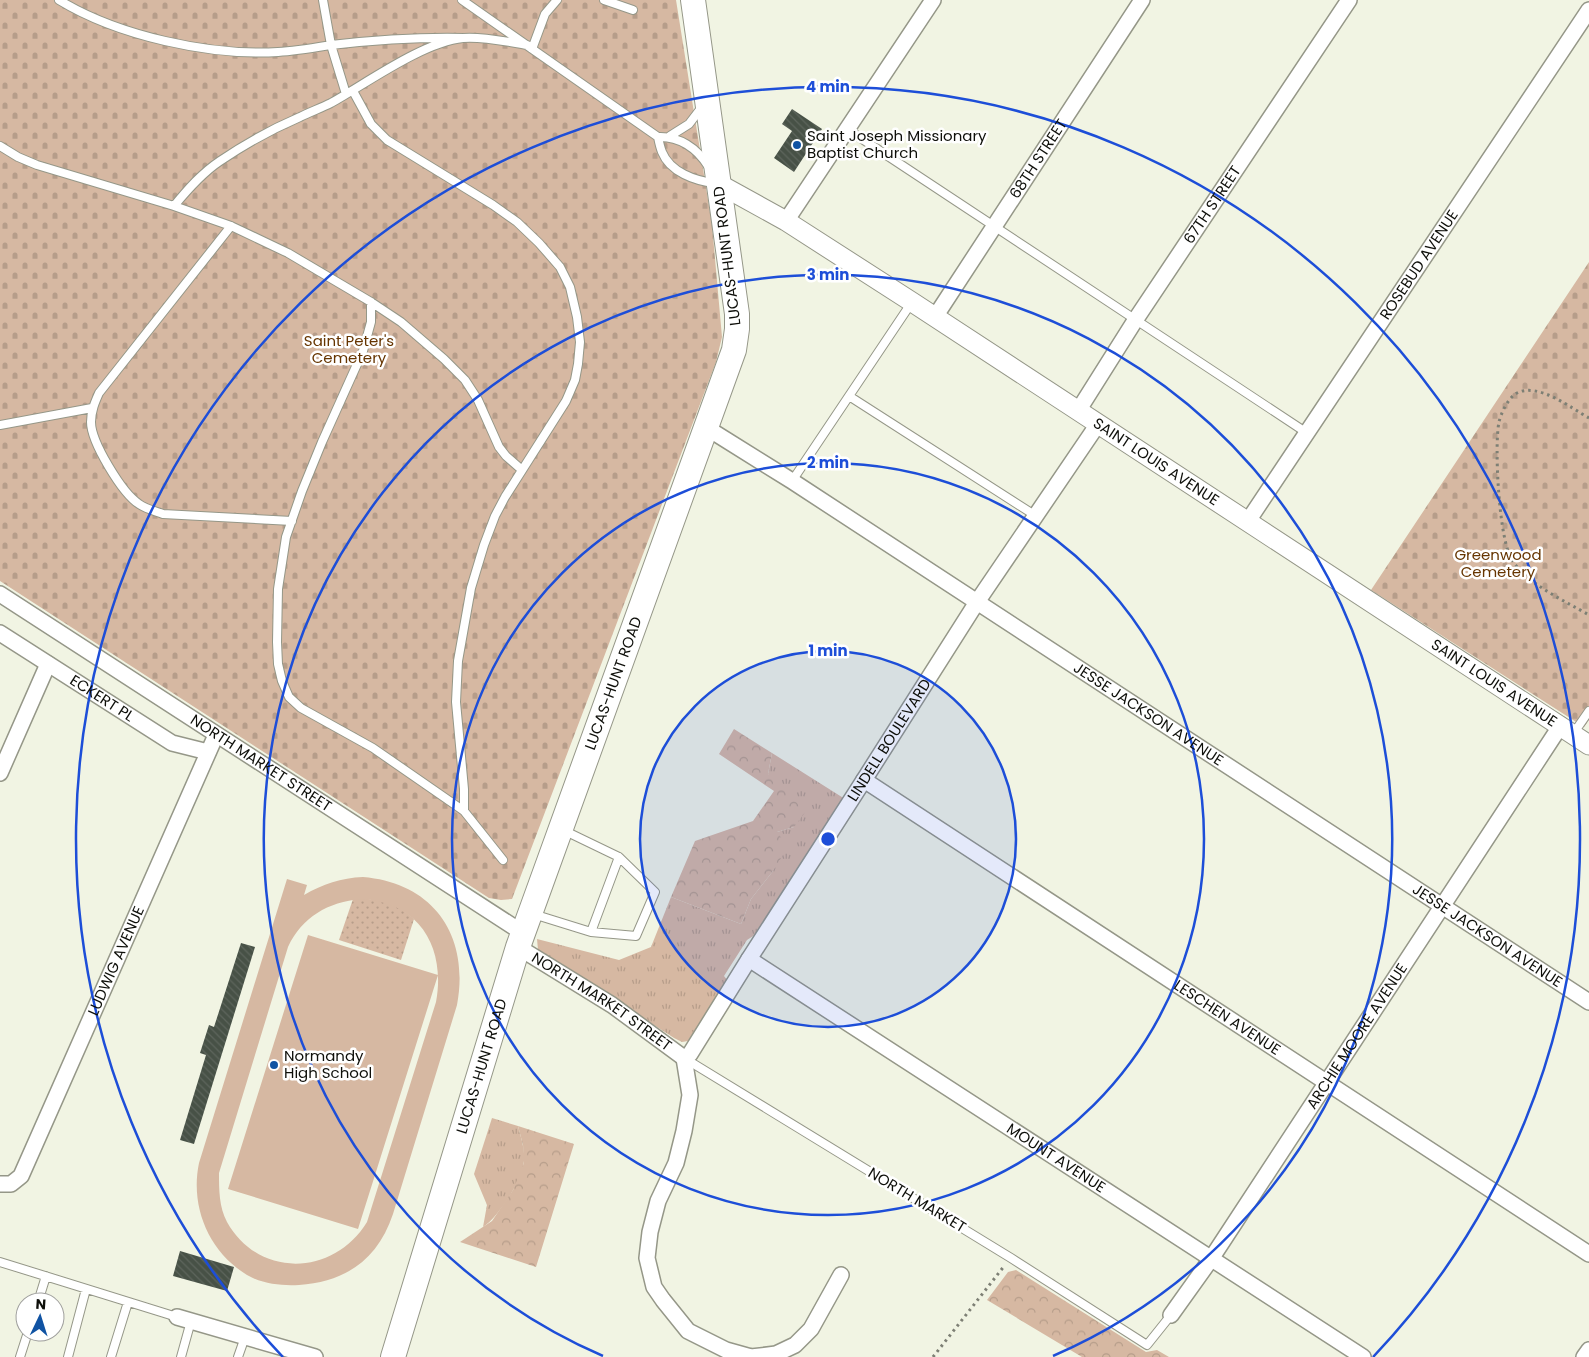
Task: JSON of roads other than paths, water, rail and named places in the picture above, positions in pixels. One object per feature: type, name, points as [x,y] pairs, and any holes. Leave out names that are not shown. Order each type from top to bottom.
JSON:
[{"type":"main road","name":"LUCAS-HUNT ROAD","points":[[393,1357],[524,931],[732,360],[737,329],[737,314],[693,0]]},
{"type":"street","points":[[786,221],[933,0]]},
{"type":"street","name":"68TH STREET","points":[[935,317],[1142,0]]},
{"type":"street","name":"67TH STREET","points":[[1078,411],[1136,319],[1348,0]]},
{"type":"street","name":"ROSEBUD AVENUE","points":[[1248,521],[1589,10]]},
{"type":"street","name":"SAINT LOUIS AVENUE","points":[[719,184],[786,221],[912,302],[1589,744]]},
{"type":"street","name":"LINDELL BOULEVARD","points":[[684,1058],[690,1054],[977,602],[1098,424]]},
{"type":"street","name":"JESSE JACKSON AVENUE","points":[[707,428],[792,481],[1589,1002]]},
{"type":"street","name":"NORTH MARKET STREET","points":[[0,594],[216,735],[524,931],[612,1005],[684,1058]]},
{"type":"street","name":"ECKERT PL","points":[[0,633],[172,743],[208,752]]},
{"type":"street","points":[[0,773],[48,664]]},
{"type":"street","name":"ARCHIE MOORE AVENUE","points":[[1171,1315],[1327,1082],[1441,906],[1567,729]]},
{"type":"street","name":"LUDWIG AVENUE","points":[[5,1184],[21,1176],[216,735]]},
{"type":"street","name":"LESCHEN AVENUE","points":[[864,780],[1589,1254]]},
{"type":"street","name":"MOUNT AVENUE","points":[[749,959],[1363,1357]]},
{"type":"street","points":[[684,1058],[690,1096],[684,1131],[676,1163],[658,1201],[650,1232],[647,1258],[654,1287],[688,1331],[726,1350],[750,1357],[776,1354],[795,1345],[811,1329],[841,1276]]},
{"type":"street","points":[[184,1319],[307,1356]]},
{"type":"street","points":[[1584,1357],[1589,1350]]},
{"type":"lane","points":[[59,0],[73,9],[108,25],[198,48],[276,52],[307,50],[331,45],[434,38],[508,41],[530,47]]},
{"type":"lane","points":[[323,0],[331,45],[349,92],[371,124],[387,140],[518,222],[560,267],[570,287],[577,316],[580,342],[575,380],[566,401],[505,497],[487,538],[471,588],[458,660],[456,702],[464,789],[464,811]]},
{"type":"lane","points":[[462,0],[658,136],[670,136],[693,148],[706,161],[719,184]]},
{"type":"lane","points":[[530,47],[546,14],[557,0]]},
{"type":"lane","points":[[604,0],[633,10]]},
{"type":"lane","points":[[174,206],[198,179],[219,162],[248,143],[440,43],[464,38]]},
{"type":"lane","points":[[670,136],[689,124],[700,112],[706,96]]},
{"type":"lane","points":[[847,129],[994,228],[1136,319],[1307,433]]},
{"type":"lane","points":[[658,136],[662,152],[668,162],[681,173],[699,182],[719,184]]},
{"type":"lane","points":[[0,146],[18,157],[38,165],[174,206],[231,226],[288,253],[371,302],[401,322],[465,380],[478,400],[499,447],[522,470]]},
{"type":"lane","points":[[231,226],[99,393],[92,408],[93,436],[110,469],[125,490],[137,503],[143,506],[164,514],[292,521]]},
{"type":"lane","points":[[371,302],[371,322],[363,351],[322,442],[286,537],[278,589],[277,642],[280,673],[289,697],[301,708],[373,748],[464,811],[503,860]]},
{"type":"lane","points":[[792,481],[912,302]]},
{"type":"lane","points":[[849,396],[1036,516]]},
{"type":"lane","points":[[0,425],[92,408]]},
{"type":"lane","points":[[1567,729],[1589,711]]},
{"type":"lane","points":[[524,931],[591,932],[636,936],[655,892],[619,857],[561,829]]},
{"type":"lane","points":[[591,932],[619,857]]},
{"type":"lane","name":"NORTH MARKET","points":[[684,1058],[1011,1258],[1147,1345]]},
{"type":"lane","points":[[1,1264],[184,1319],[181,1357]]},
{"type":"lane","points":[[41,1292],[46,1276]]},
{"type":"lane","points":[[68,1357],[86,1289]]},
{"type":"lane","points":[[111,1357],[128,1302]]},
{"type":"lane","name":"ARCHIE MOORE AVENUE","points":[[1147,1345],[1171,1315]]},
{"type":"lane","points":[[238,1357],[245,1336]]},
{"type":"lane","points":[[20,1357],[25,1342]]},
{"type":"place","name":"Saint Joseph Missionary Baptist Church","points":[[797,145]]},
{"type":"place","name":"Normandy High School","points":[[274,1065]]},
{"type":"park label","name":"Saint Peter's Cemetery","points":[[349,350]]},
{"type":"park label","name":"Greenwood Cemetery","points":[[1498,564]]}]
